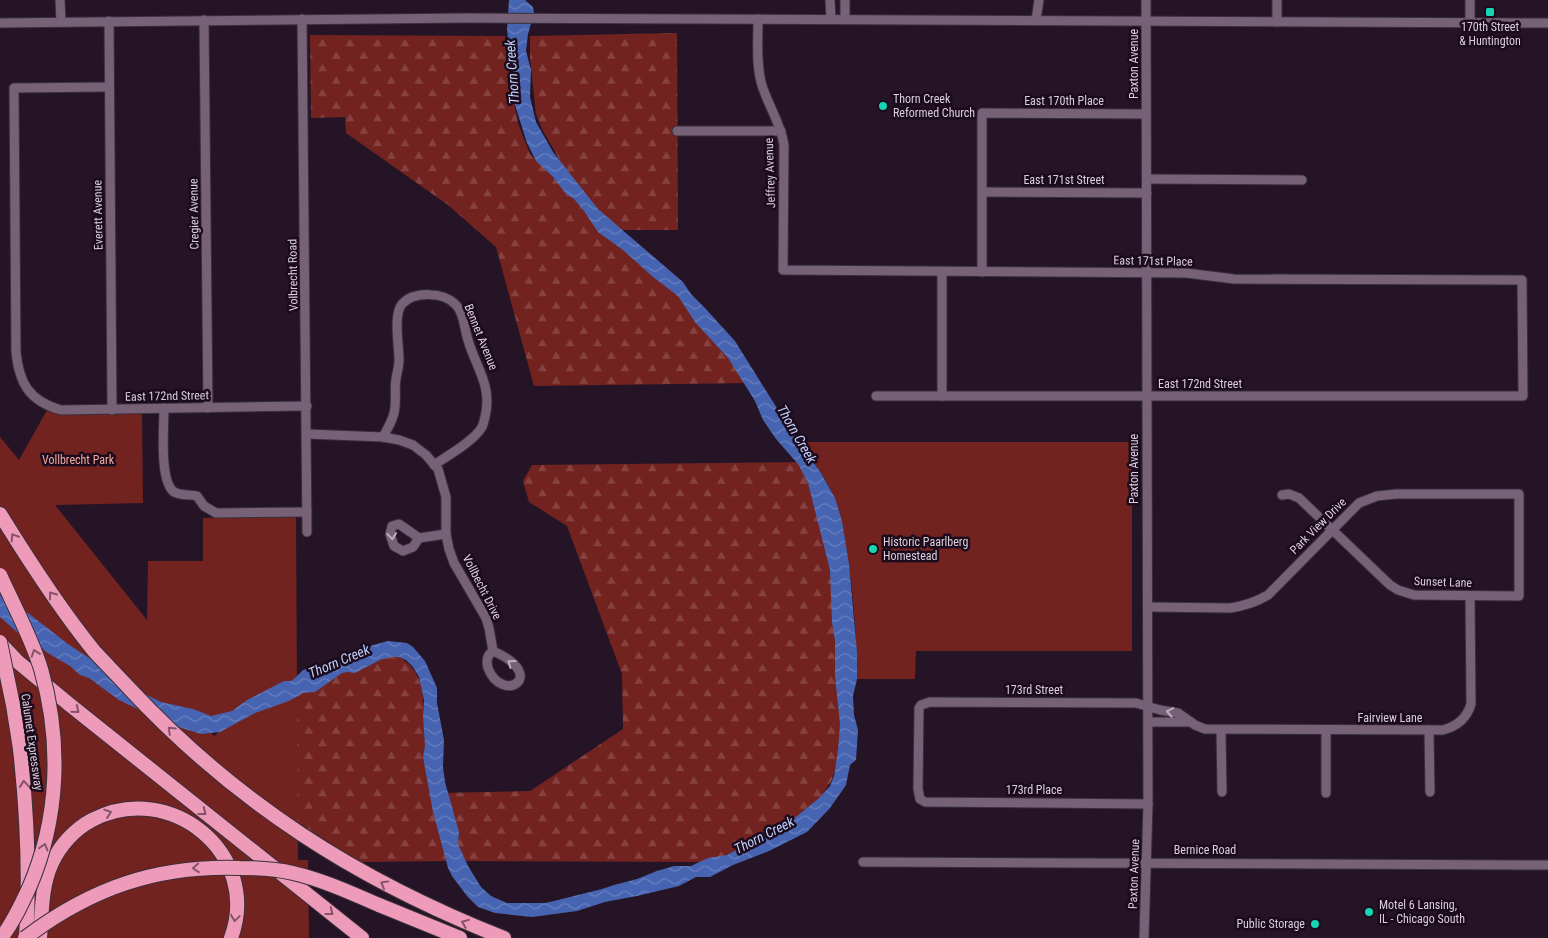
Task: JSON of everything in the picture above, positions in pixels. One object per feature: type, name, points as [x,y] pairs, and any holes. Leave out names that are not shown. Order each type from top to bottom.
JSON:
[{"type":"highway","points":[[0,514],[51,594],[94,651],[152,713],[207,764],[269,812],[346,863],[428,906],[504,938]]},
{"type":"highway","points":[[0,576],[33,645],[41,670],[53,724],[55,755],[52,811],[40,859],[20,907],[1,938]]},
{"type":"highway","points":[[0,642],[18,662],[70,705],[362,938]]},
{"type":"highway","name":"Calumet Expressway","points":[[0,642],[20,750],[27,828],[26,938]]},
{"type":"highway","points":[[40,938],[46,878],[52,863],[63,845],[70,836],[88,822],[110,812],[133,808],[155,809],[183,818],[199,829],[213,843],[226,861],[236,894],[236,915],[231,938]]},
{"type":"highway","points":[[26,938],[56,916],[105,890],[162,873],[192,868],[258,868],[292,873],[324,882],[460,938]]},
{"type":"street","points":[[60,0],[61,22]]},
{"type":"street","points":[[830,0],[831,19]]},
{"type":"street","points":[[845,19],[846,0]]},
{"type":"street","points":[[1036,20],[1039,0]]},
{"type":"street","name":"Paxton Avenue","points":[[1144,938],[1148,804],[1146,0]]},
{"type":"street","points":[[1277,0],[1278,22]]},
{"type":"street","points":[[1470,0],[1470,23]]},
{"type":"street","points":[[0,22],[576,18],[1548,23]]},
{"type":"street","name":"Volbrecht Road","points":[[302,19],[307,532]]},
{"type":"street","name":"Jeffrey Avenue","points":[[758,19],[759,72],[765,93],[781,131],[784,145],[783,270]]},
{"type":"street","name":"Cregier Avenue","points":[[204,20],[208,408]]},
{"type":"street","name":"Everett Avenue","points":[[109,21],[108,87],[112,410]]},
{"type":"street","name":"East 172nd Street","points":[[108,87],[14,88],[16,352],[20,378],[32,396],[50,407],[60,410],[307,406]]},
{"type":"street","name":"East 170th Place","points":[[982,192],[982,113],[1146,114]]},
{"type":"street","points":[[677,131],[781,131]]},
{"type":"street","points":[[1147,179],[1302,180]]},
{"type":"street","points":[[982,192],[982,272]]},
{"type":"street","name":"East 171st Street","points":[[982,192],[1147,193]]},
{"type":"street","name":"East 171st Place","points":[[783,270],[1147,273],[1197,274],[1234,278],[1522,280],[1523,396]]},
{"type":"street","points":[[942,272],[942,396]]},
{"type":"street","name":"Bennet Avenue","points":[[383,437],[394,413],[396,377],[399,364],[397,317],[399,309],[414,296],[433,295],[444,297],[457,305],[460,312],[468,340],[484,378],[487,406],[482,427],[473,437],[434,465]]},
{"type":"street","name":"East 172nd Street","points":[[876,396],[1523,396]]},
{"type":"street","points":[[164,408],[164,465],[166,476],[173,491],[179,494],[197,496],[204,506],[216,513],[307,512]]},
{"type":"street","name":"Vollbecht Drive","points":[[307,434],[383,437],[413,445],[426,455],[442,480],[446,497],[446,534],[454,564],[486,618],[493,651]]},
{"type":"street","name":"Sunset Lane","points":[[1282,495],[1289,494],[1298,498],[1390,585],[1398,590],[1414,595],[1519,596]]},
{"type":"street","name":"Park View Drive","points":[[1148,608],[1230,608],[1260,600],[1268,595],[1331,529],[1359,503],[1385,494],[1518,494],[1519,596]]},
{"type":"street","points":[[419,538],[446,534]]},
{"type":"street","name":"Fairview Lane","points":[[1148,706],[1178,713],[1205,729],[1429,730],[1451,728],[1465,718],[1471,704],[1470,596]]},
{"type":"street","name":"173rd Street","points":[[920,799],[918,789],[918,713],[921,704],[930,702],[1136,702],[1148,706]]},
{"type":"street","name":"Fairview Lane","points":[[1148,722],[1191,722]]},
{"type":"street","points":[[1221,730],[1222,792]]},
{"type":"street","points":[[1326,730],[1326,793]]},
{"type":"street","points":[[1429,730],[1430,792]]},
{"type":"street","name":"173rd Place","points":[[920,799],[931,802],[1148,804]]},
{"type":"street","name":"Bernice Road","points":[[862,862],[1548,865]]},
{"type":"green space","points":[[677,33],[678,230],[617,230],[564,172],[543,131],[536,114],[530,58],[530,36]]},
{"type":"green space","points":[[310,35],[505,36],[518,123],[530,154],[598,223],[651,267],[727,347],[749,383],[534,386],[496,247],[448,205],[346,133],[345,117],[311,118]]},
{"type":"green space","name":"Vollbrecht Park","points":[[47,410],[64,415],[142,413],[143,503],[55,505],[147,620],[148,561],[203,561],[203,518],[296,516],[297,689],[212,719],[195,714],[214,736],[246,712],[297,692],[298,860],[308,860],[309,938],[0,938],[0,437],[19,460]]},
{"type":"green space","points":[[801,442],[1132,442],[1132,651],[916,651],[915,679],[857,679],[853,596],[840,515],[827,483]]},
{"type":"green space","points":[[807,462],[823,486],[846,730],[832,780],[814,807],[763,840],[709,862],[458,861],[439,793],[530,791],[623,729],[622,674],[567,526],[529,502],[523,481],[532,465]]},
{"type":"green space","points":[[396,655],[411,666],[420,681],[423,698],[423,716],[450,861],[360,862],[297,822],[297,692],[381,656]]},
{"type":"water","name":"Thorn Creek","points":[[509,0],[525,0],[533,7],[534,13],[528,34],[526,51],[531,70],[530,97],[536,122],[553,152],[598,209],[683,282],[691,294],[735,341],[785,421],[821,473],[835,498],[842,521],[849,564],[857,652],[857,679],[853,696],[854,715],[858,730],[856,760],[850,765],[846,785],[830,808],[807,832],[710,877],[696,877],[679,886],[605,902],[577,911],[532,917],[495,913],[478,907],[467,896],[448,868],[433,812],[423,757],[425,746],[424,700],[419,677],[406,660],[399,657],[391,657],[380,660],[355,673],[342,673],[315,692],[303,693],[289,701],[255,713],[220,732],[201,734],[172,725],[119,700],[89,678],[80,675],[70,666],[46,652],[34,640],[17,632],[0,617],[0,595],[28,613],[68,644],[137,690],[161,702],[193,709],[211,716],[232,711],[247,700],[284,681],[291,681],[303,670],[332,663],[366,647],[388,641],[407,643],[425,661],[437,688],[437,703],[444,740],[443,767],[445,782],[459,832],[458,844],[468,866],[481,887],[491,896],[507,903],[545,903],[637,879],[674,866],[691,866],[708,858],[727,855],[792,820],[818,799],[830,786],[834,776],[840,724],[835,677],[835,640],[832,623],[830,570],[808,483],[798,464],[776,439],[763,420],[755,401],[728,358],[695,322],[678,296],[623,250],[598,232],[574,199],[566,194],[553,177],[536,161],[527,143],[515,105],[507,29]]},
{"type":"place","name":"170th Street & Huntington","points":[[1490,12]]},
{"type":"place","name":"Thorn Creek Reformed Church","points":[[883,106]]},
{"type":"place","name":"Historic Paarlberg Homestead","points":[[873,549]]},
{"type":"place","name":"Motel 6 Lansing, IL - Chicago South","points":[[1369,912]]},
{"type":"place","name":"Public Storage","points":[[1315,924]]}]
